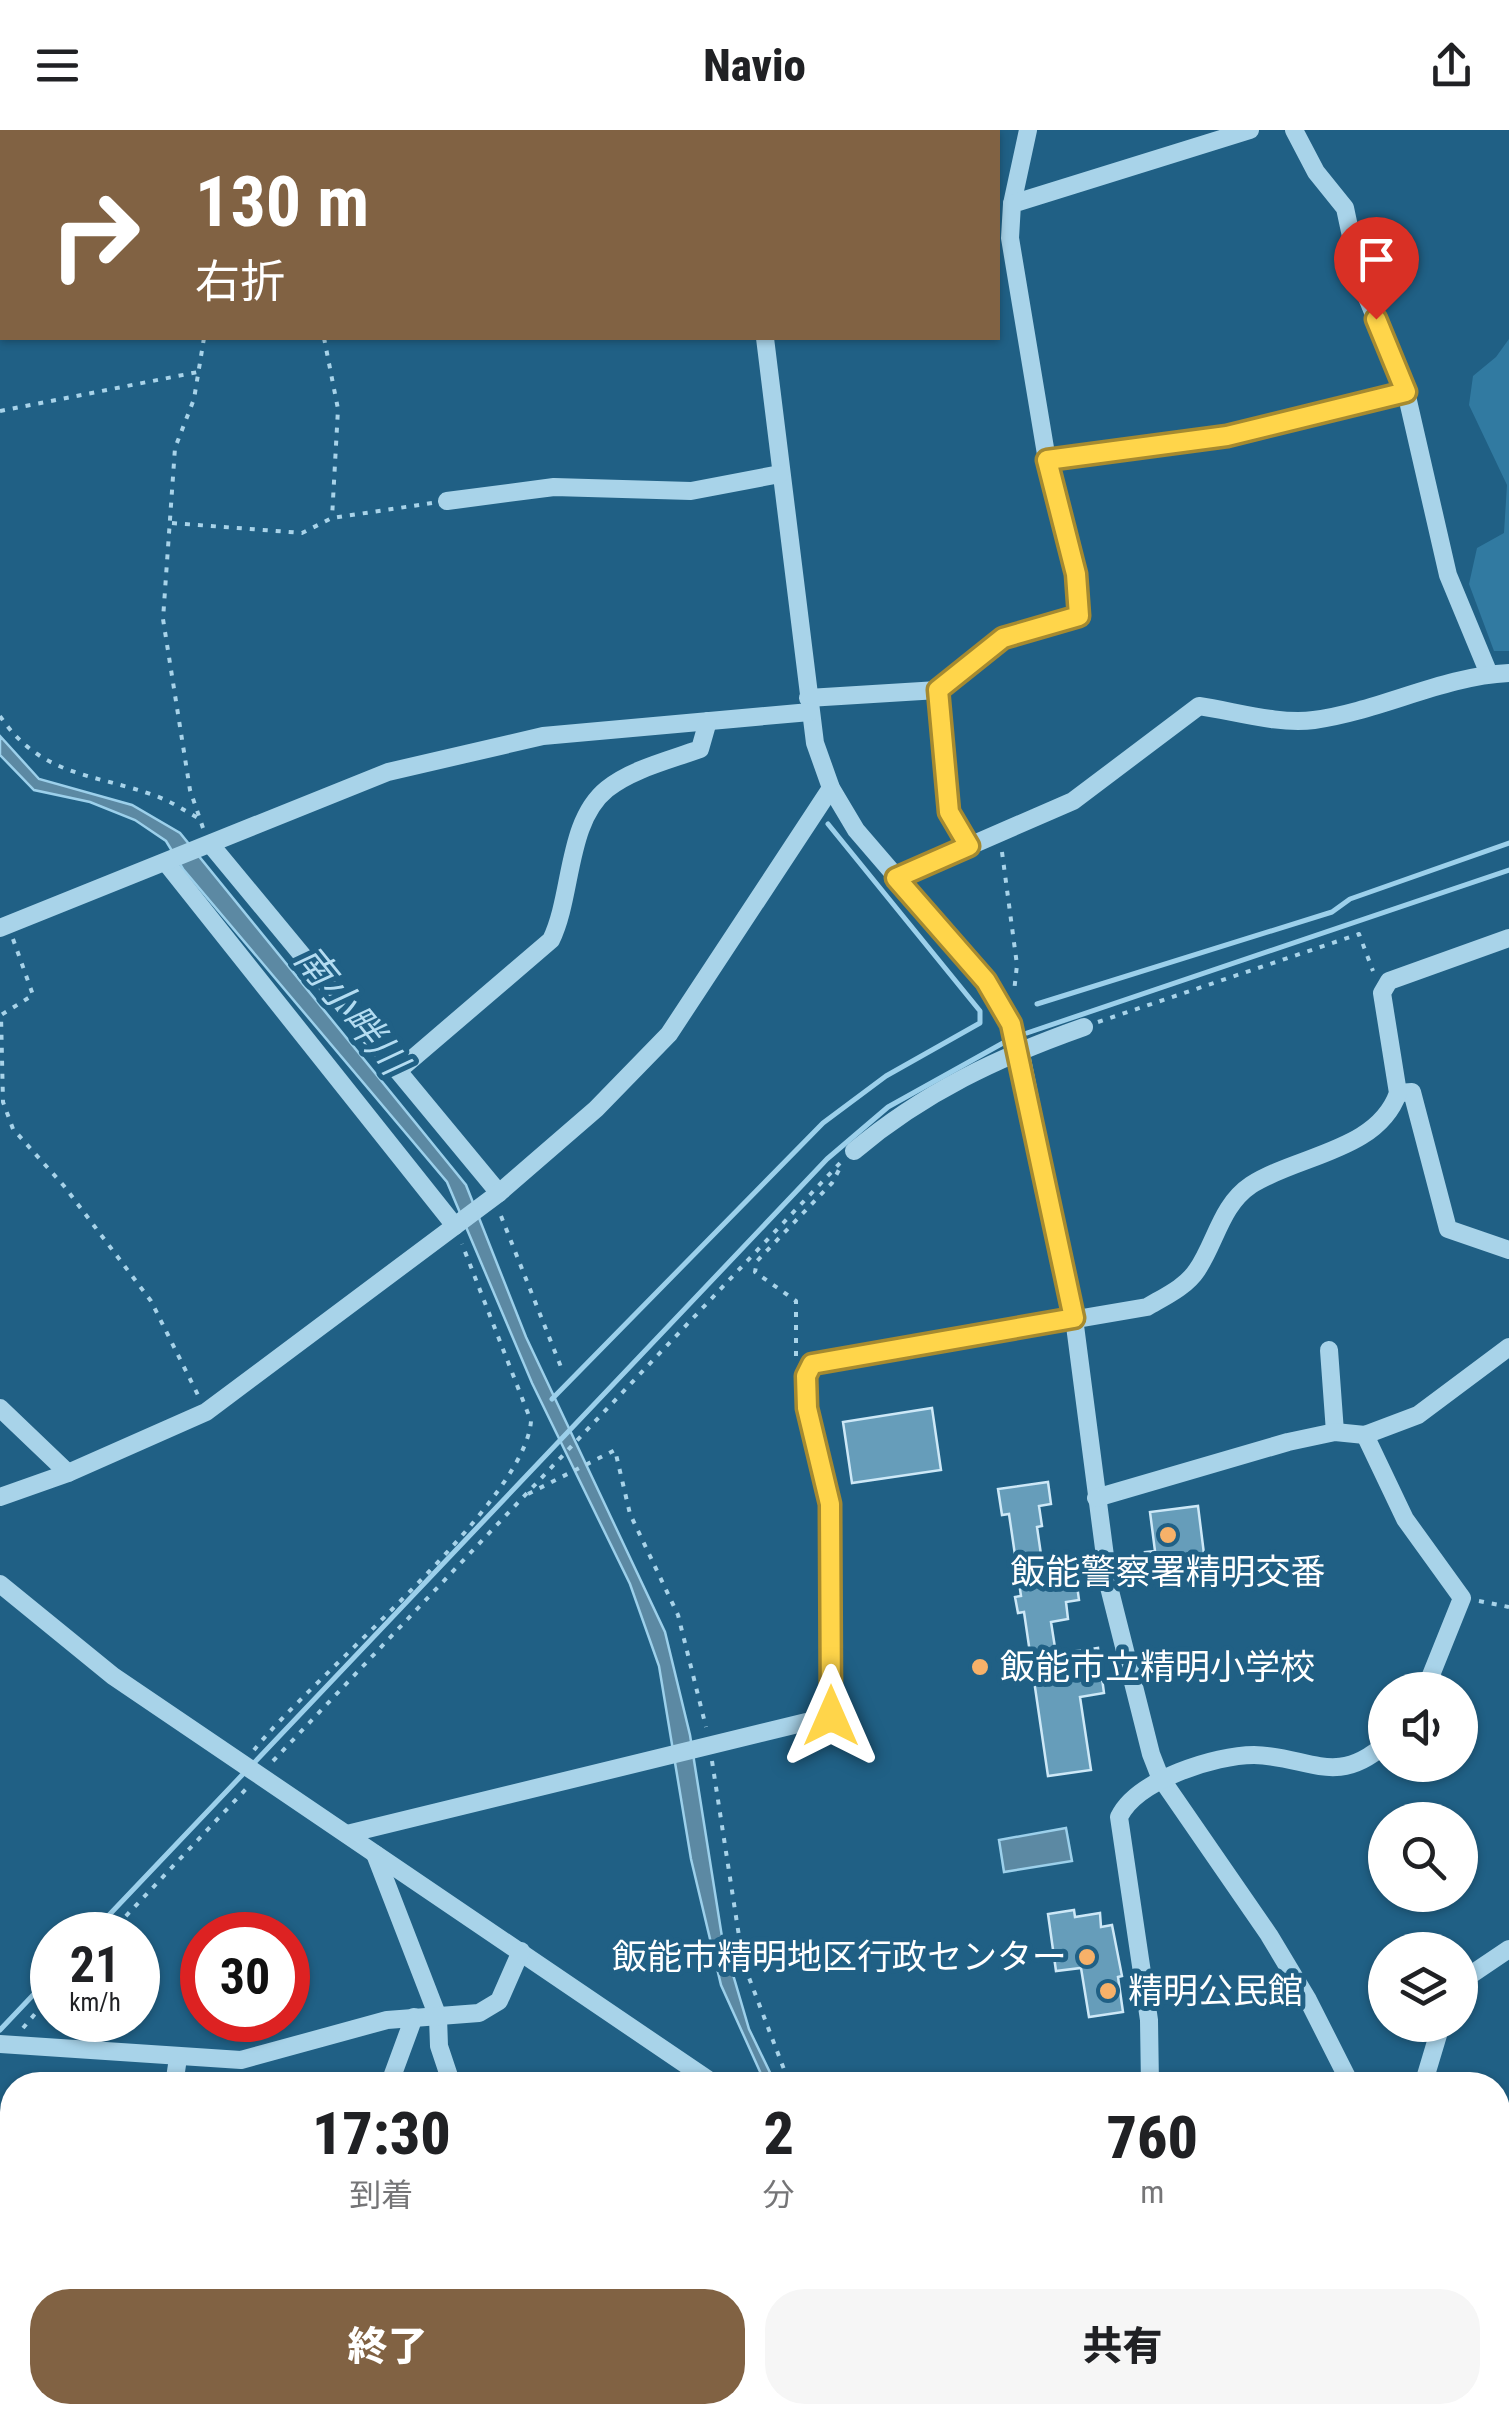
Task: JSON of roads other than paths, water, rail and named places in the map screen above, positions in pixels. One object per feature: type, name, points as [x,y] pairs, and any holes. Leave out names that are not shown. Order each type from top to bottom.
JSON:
[{"type":"street","points":[[4,926],[388,772],[543,736],[708,721],[938,690],[1003,638],[1079,616],[1076,574],[1047,460],[1010,238],[1012,204],[1028,130]]},
{"type":"street","points":[[1012,204],[1250,130]]},
{"type":"street","points":[[1294,130],[1316,172],[1345,208],[1361,283],[1406,392],[1448,575],[1488,674]]},
{"type":"street","points":[[765,340],[809,705],[831,788],[856,830],[986,981],[1011,1024],[1020,1049],[1074,1318],[1115,1616],[1160,1777],[1269,1935],[1344,2072]]},
{"type":"street","points":[[1047,460],[1227,436],[1406,392]]},
{"type":"street","points":[[447,501],[554,488],[692,491],[780,474]]},
{"type":"street","points":[[896,878],[1073,801],[1200,706],[1309,721],[1377,708],[1488,674],[1509,672]]},
{"type":"street","points":[[938,690],[949,812],[969,846]]},
{"type":"street","points":[[398,1070],[551,940],[562,912],[583,825],[605,790],[623,778],[700,749],[708,721]]},
{"type":"street","points":[[0,1498],[68,1474],[206,1412],[494,1198],[596,1108],[669,1034],[831,788]]},
{"type":"street","points":[[207,846],[398,1070],[494,1198]]},
{"type":"street","points":[[169,863],[457,1224]]},
{"type":"street","points":[[348,1834],[831,1716],[830,1504],[807,1408],[806,1376],[812,1364],[1147,1307],[1176,1290],[1196,1273],[1233,1201],[1251,1185],[1379,1127],[1398,1093],[1382,992],[1402,974],[1509,938]]},
{"type":"street","points":[[850,1155],[920,1100],[1020,1049],[1084,1026]]},
{"type":"street","points":[[1398,1093],[1412,1092],[1448,1229],[1509,1250]]},
{"type":"street","points":[[1096,1498],[1335,1432],[1365,1435],[1418,1416],[1509,1347]]},
{"type":"street","points":[[1329,1350],[1335,1432]]},
{"type":"street","points":[[0,1408],[68,1474]]},
{"type":"street","points":[[1365,1435],[1406,1518],[1462,1598],[1432,1672]]},
{"type":"street","points":[[0,1584],[113,1676],[697,2072]]},
{"type":"street","points":[[1150,2072],[1149,2020],[1120,1818],[1126,1803],[1160,1777],[1252,1755],[1332,1770],[1368,1758]]},
{"type":"street","points":[[375,1854],[438,2017],[439,2046],[448,2072]]},
{"type":"street","points":[[1478,1970],[1509,1949]]},
{"type":"street","points":[[3,2044],[242,2060],[386,2020],[479,2013],[500,2001],[521,1952]]},
{"type":"street","points":[[394,2072],[414,2018]]},
{"type":"street","points":[[1427,2072],[1435,2042]]},
{"type":"street","points":[[176,2072],[178,2058]]},
{"type":"waterway","points":[[552,1399],[823,1123],[886,1076],[980,1023],[980,1011],[828,824]]},
{"type":"waterway","points":[[1037,1004],[1332,912],[1350,899],[1509,843]]},
{"type":"waterway","points":[[1027,1033],[1509,870]]},
{"type":"waterway","points":[[252,1765],[827,1159],[888,1107],[1003,1043]]},
{"type":"waterway","points":[[112,1912],[244,1773]]},
{"type":"waterway","points":[[0,2030],[30,1998]]},
{"type":"place","name":"飯能警察署精明交番","points":[[1168,1535]]},
{"type":"place","name":"飯能市立精明小学校","points":[[980,1667]]},
{"type":"place","name":"飯能市精明地区行政センター","points":[[1087,1957]]},
{"type":"place","name":"精明公民館","points":[[1108,1991]]},
{"type":"water label","name":"南小畔川","points":[[351,1010]]}]
